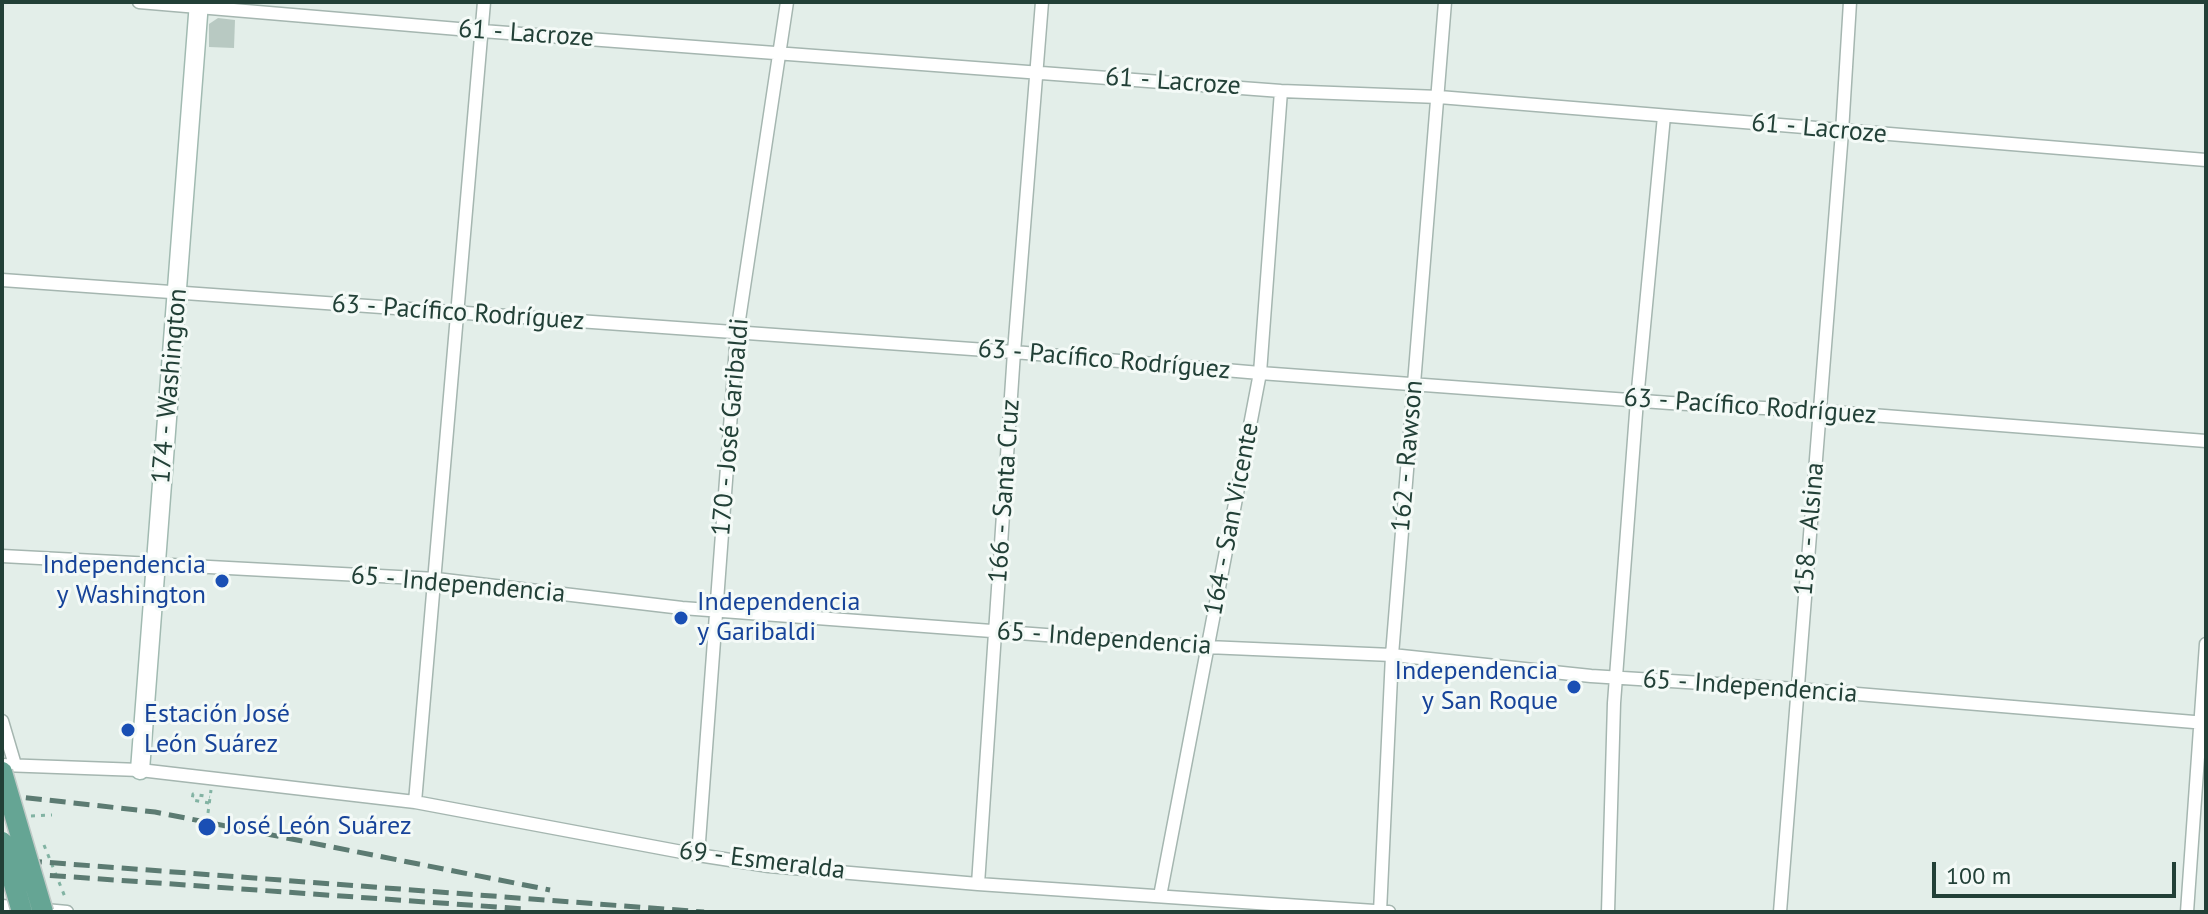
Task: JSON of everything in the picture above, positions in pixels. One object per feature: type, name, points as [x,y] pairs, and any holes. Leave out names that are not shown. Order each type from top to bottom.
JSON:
[{"type":"main road","points":[[6,767],[43,912]]},
{"type":"main road","points":[[2,842],[22,912]]},
{"type":"street","name":"61 - Lacroze","points":[[139,2],[199,4],[482,31],[1281,91],[1439,97],[2206,160]]},
{"type":"street","points":[[415,802],[484,2]]},
{"type":"street","name":"170 - José Garibaldi","points":[[698,855],[737,333],[787,2]]},
{"type":"street","name":"166 - Santa Cruz","points":[[978,884],[1014,352],[1042,2]]},
{"type":"street","name":"162 - Rawson","points":[[1380,912],[1392,655],[1445,2]]},
{"type":"street","name":"158 - Alsina","points":[[1780,912],[1850,2]]},
{"type":"street","name":"174 - Washington","points":[[140,770],[199,4]]},
{"type":"street","name":"164 - San Vicente","points":[[1160,896],[1260,373],[1281,91]]},
{"type":"street","points":[[1608,912],[1616,678],[1637,400],[1664,116]]},
{"type":"street","name":"63 - Pacífico Rodríguez","points":[[2,280],[2206,441]]},
{"type":"street","name":"65 - Independencia","points":[[2,556],[436,579],[716,611],[1207,647],[1392,655],[1616,678],[1797,689],[2203,723]]},
{"type":"street","points":[[2187,912],[2203,723],[2206,644]]},
{"type":"street","points":[[2,721],[6,767]]},
{"type":"street","name":"69 - Esmeralda","points":[[6,767],[140,770],[415,802],[769,866],[978,884],[1389,912]]},
{"type":"street","points":[[2,906],[67,906]]},
{"type":"path","points":[[208,813],[209,803]]},
{"type":"path","points":[[29,807],[36,827]]},
{"type":"path","points":[[31,816],[52,815]]},
{"type":"path","points":[[41,839],[67,906]]},
{"type":"building","points":[[218,18],[235,20],[234,48],[209,47],[209,24]]},
{"type":"railway","points":[[2,795],[155,812],[550,890]]},
{"type":"railway","points":[[2,859],[704,912]]},
{"type":"railway","points":[[2,872],[525,909]]},
{"type":"place","name":"Independencia y Washington","points":[[222,581]]},
{"type":"place","name":"Independencia y Garibaldi","points":[[681,618]]},
{"type":"place","name":"Independencia y San Roque","points":[[1574,687]]},
{"type":"place","name":"Estación José León Suárez","points":[[128,730]]},
{"type":"place","name":"José León Suárez","points":[[207,827]]}]
